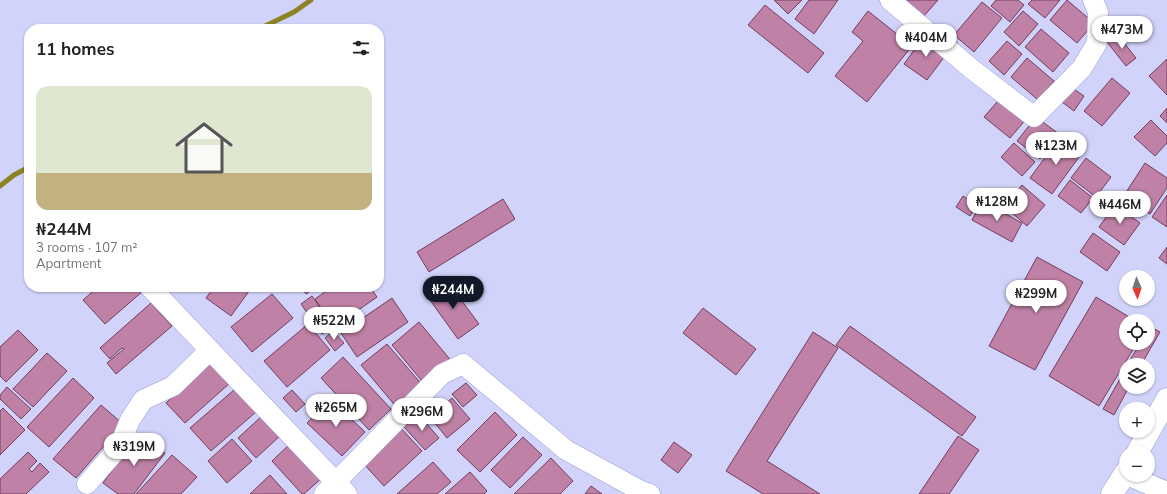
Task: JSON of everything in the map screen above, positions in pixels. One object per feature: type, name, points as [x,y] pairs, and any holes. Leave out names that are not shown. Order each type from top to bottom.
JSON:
[{"type":"main road","points":[[1141,446],[1167,398]]},
{"type":"main road","points":[[1112,494],[1120,482]]},
{"type":"street","points":[[890,0],[973,70],[1034,117],[1082,68],[1097,43],[1098,12],[1093,0]]},
{"type":"street","points":[[155,292],[210,350],[336,490],[442,374],[463,364],[566,450],[641,491],[650,494]]},
{"type":"street","points":[[87,484],[119,448],[130,420],[143,400],[173,386],[210,350]]},
{"type":"street","points":[[1144,482],[1167,492]]},
{"type":"building","points":[[774,0],[802,0],[788,14]]},
{"type":"building","points":[[809,0],[838,0],[814,34],[795,19]]},
{"type":"building","points":[[904,0],[938,0],[923,17]]},
{"type":"building","points":[[996,0],[1018,0],[1024,5],[1010,22],[991,6]]},
{"type":"building","points":[[1032,0],[1060,0],[1045,18],[1028,4]]},
{"type":"building","points":[[1067,0],[1094,23],[1077,43],[1050,20]]},
{"type":"building","points":[[982,2],[1002,18],[974,52],[954,35]]},
{"type":"building","points":[[765,5],[824,53],[808,73],[748,25]]},
{"type":"building","points":[[868,11],[912,46],[867,102],[835,76],[863,41],[852,32]]},
{"type":"building","points":[[1023,11],[1038,24],[1019,46],[1004,32]]},
{"type":"building","points":[[911,24],[921,34],[913,42],[903,31]]},
{"type":"building","points":[[1041,29],[1069,53],[1053,72],[1025,47]]},
{"type":"building","points":[[1117,34],[1136,58],[1126,66],[1107,42]]},
{"type":"building","points":[[925,35],[948,52],[927,80],[904,64]]},
{"type":"building","points":[[1007,41],[1022,54],[1004,75],[989,61]]},
{"type":"building","points":[[1027,58],[1054,81],[1038,100],[1011,77]]},
{"type":"building","points":[[1167,59],[1167,95],[1149,76]]},
{"type":"building","points":[[1112,78],[1130,93],[1102,126],[1084,111]]},
{"type":"building","points":[[1068,85],[1084,96],[1074,111],[1058,99]]},
{"type":"building","points":[[1003,95],[1028,117],[1010,138],[984,117]]},
{"type":"building","points":[[1167,108],[1167,123],[1160,116]]},
{"type":"building","points":[[1036,117],[1059,134],[1040,159],[1017,141]]},
{"type":"building","points":[[1151,120],[1167,136],[1167,143],[1155,156],[1134,137]]},
{"type":"building","points":[[1060,137],[1082,153],[1052,194],[1030,178]]},
{"type":"building","points":[[1014,143],[1035,162],[1022,176],[1001,157]]},
{"type":"building","points":[[1086,158],[1111,177],[1096,197],[1071,178]]},
{"type":"building","points":[[1145,163],[1167,178],[1167,188],[1150,214],[1123,197]]},
{"type":"building","points":[[1070,180],[1093,198],[1081,213],[1058,196]]},
{"type":"building","points":[[1022,185],[1045,205],[1027,226],[1004,206]]},
{"type":"building","points":[[1167,195],[1167,227],[1152,217]]},
{"type":"building","points":[[963,196],[977,205],[970,216],[956,207]]},
{"type":"building","points":[[503,199],[515,219],[429,272],[417,252]]},
{"type":"building","points":[[982,201],[1022,223],[1012,242],[972,220]]},
{"type":"building","points":[[1115,205],[1140,223],[1124,245],[1099,227]]},
{"type":"building","points":[[1093,233],[1120,252],[1107,271],[1080,252]]},
{"type":"building","points":[[1167,247],[1167,264],[1159,258]]},
{"type":"building","points":[[1037,257],[1083,282],[1035,370],[989,346]]},
{"type":"building","points":[[448,282],[479,324],[458,339],[427,296]]},
{"type":"building","points":[[92,292],[142,292],[105,324],[83,300]]},
{"type":"building","points":[[210,292],[248,292],[231,316],[206,298]]},
{"type":"building","points":[[325,292],[374,292],[377,297],[334,327],[315,299]]},
{"type":"building","points":[[272,294],[293,318],[252,352],[231,327]]},
{"type":"building","points":[[312,296],[333,326],[322,334],[301,304]]},
{"type":"building","points":[[1096,297],[1124,314],[1119,314],[1119,350],[1133,350],[1128,358],[1119,358],[1119,373],[1099,406],[1049,376]]},
{"type":"building","points":[[392,298],[408,322],[357,357],[341,333]]},
{"type":"building","points":[[151,303],[172,326],[116,374],[107,363],[124,349],[122,348],[110,359],[100,348]]},
{"type":"building","points":[[703,308],[756,349],[736,375],[683,333]]},
{"type":"building","points":[[419,322],[453,363],[426,386],[392,345]]},
{"type":"building","points":[[308,324],[330,350],[287,387],[264,361]]},
{"type":"building","points":[[850,326],[976,417],[962,436],[836,345]]},
{"type":"building","points":[[1155,329],[1160,332],[1155,341]]},
{"type":"building","points":[[18,330],[38,350],[6,382],[0,376],[0,347]]},
{"type":"building","points":[[333,331],[344,343],[335,351],[325,338]]},
{"type":"building","points":[[813,332],[838,348],[767,461],[820,494],[763,494],[726,471]]},
{"type":"building","points":[[387,344],[424,387],[398,409],[361,365]]},
{"type":"building","points":[[1136,350],[1150,350],[1145,358],[1131,358]]},
{"type":"building","points":[[47,353],[67,371],[33,407],[13,389]]},
{"type":"building","points":[[343,357],[391,409],[369,430],[321,378]]},
{"type":"building","points":[[211,362],[230,383],[185,423],[166,403]]},
{"type":"building","points":[[73,378],[94,398],[49,447],[27,427]]},
{"type":"building","points":[[1119,380],[1119,394],[1125,394],[1121,402],[1119,402],[1119,406],[1114,415],[1103,409]]},
{"type":"building","points":[[466,383],[477,395],[463,407],[452,394]]},
{"type":"building","points":[[7,387],[31,409],[21,419],[0,399],[0,395]]},
{"type":"building","points":[[235,389],[256,412],[211,451],[190,428]]},
{"type":"building","points":[[292,390],[305,404],[296,412],[283,398]]},
{"type":"building","points":[[452,398],[470,419],[447,438],[430,417]]},
{"type":"building","points":[[330,399],[365,432],[342,456],[307,423]]},
{"type":"building","points":[[101,405],[123,424],[76,478],[53,459]]},
{"type":"building","points":[[3,408],[25,430],[0,455],[0,411]]},
{"type":"building","points":[[495,412],[517,435],[480,472],[457,450]]},
{"type":"building","points":[[263,415],[281,435],[256,458],[238,438]]},
{"type":"building","points":[[419,415],[439,438],[425,450],[404,427]]},
{"type":"building","points":[[400,427],[422,451],[384,486],[362,462]]},
{"type":"building","points":[[139,434],[165,453],[134,494],[118,494],[103,483]]},
{"type":"building","points":[[958,436],[979,450],[949,494],[919,494]]},
{"type":"building","points":[[523,437],[542,455],[510,488],[491,470]]},
{"type":"building","points":[[232,439],[252,461],[227,483],[208,461]]},
{"type":"building","points":[[292,442],[324,476],[304,494],[302,494],[272,461]]},
{"type":"building","points":[[674,442],[692,455],[678,473],[661,460]]},
{"type":"building","points":[[28,452],[37,461],[29,469],[32,472],[40,463],[49,472],[26,494],[0,494],[0,479]]},
{"type":"building","points":[[172,455],[197,477],[181,494],[136,494]]},
{"type":"building","points":[[551,458],[573,481],[560,494],[514,494]]},
{"type":"building","points":[[433,462],[451,482],[437,494],[397,494]]},
{"type":"building","points":[[470,472],[487,491],[484,494],[445,494]]},
{"type":"building","points":[[270,475],[287,494],[250,494]]},
{"type":"building","points":[[591,486],[602,494],[585,494]]},
{"type":"waterway","points":[[269,24],[294,12],[311,0]]},
{"type":"waterway","points":[[0,186],[14,175],[24,170]]}]
